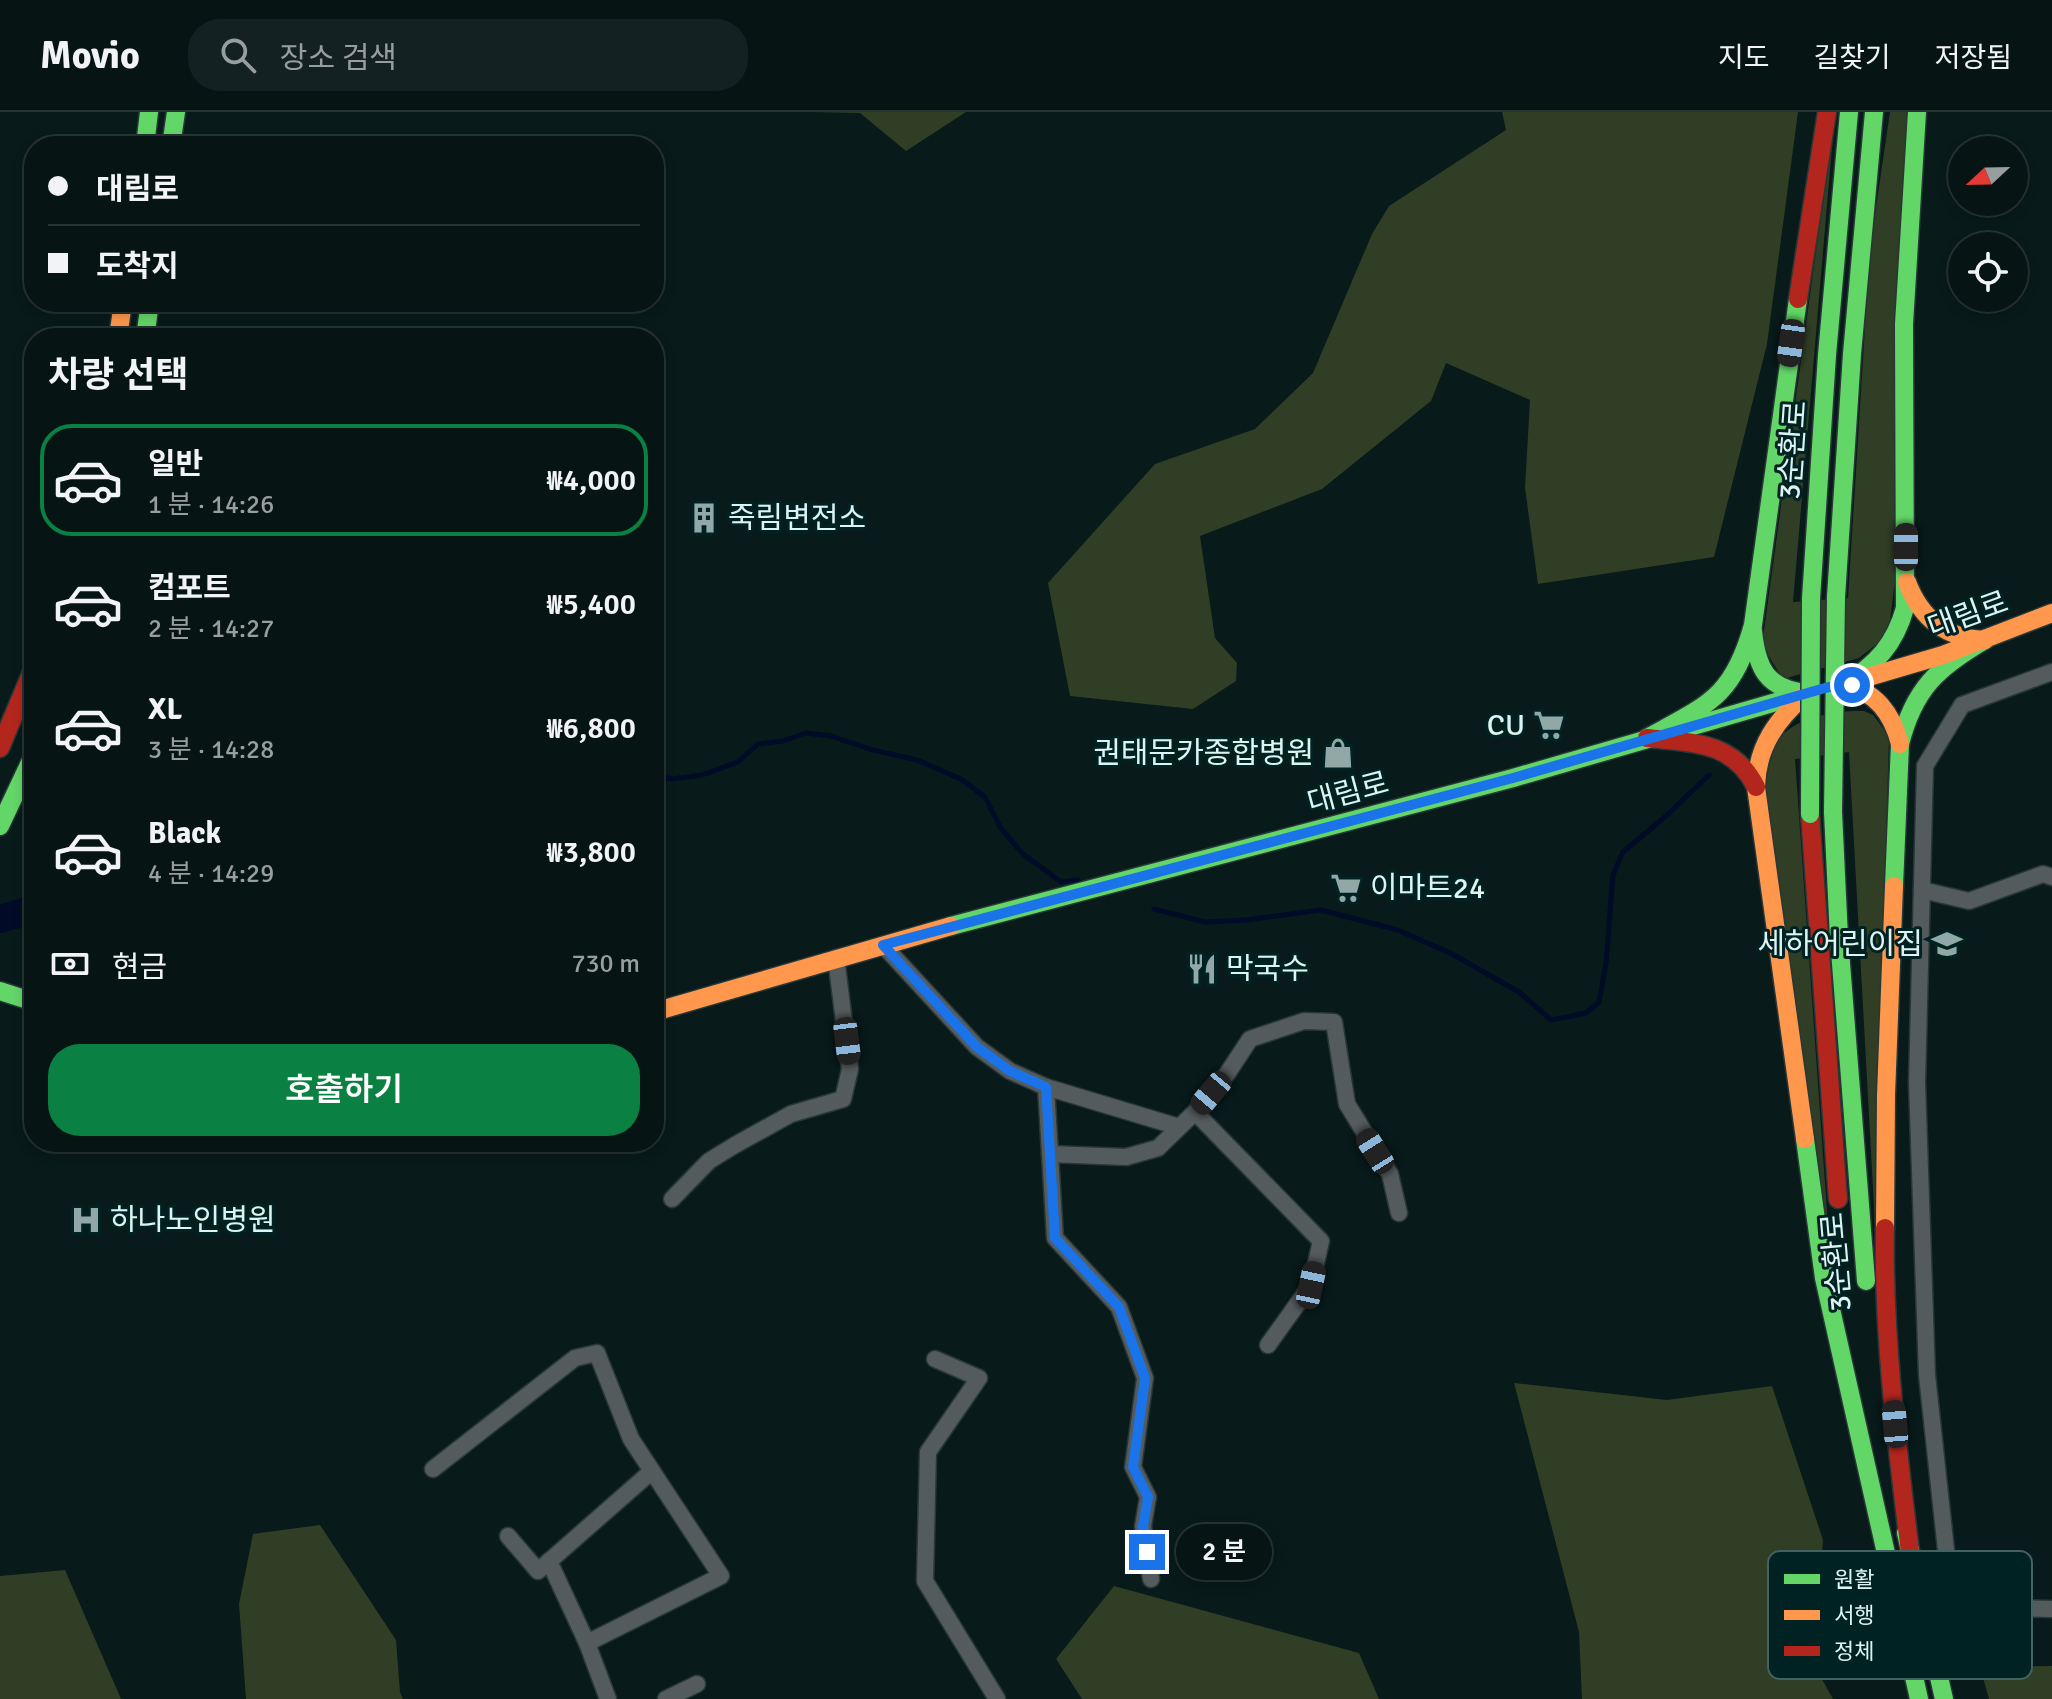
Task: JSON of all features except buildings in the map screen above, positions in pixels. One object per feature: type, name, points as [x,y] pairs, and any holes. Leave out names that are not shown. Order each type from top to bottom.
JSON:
[{"type":"main road","points":[[146,136],[149,112]]},
{"type":"main road","points":[[172,136],[176,112]]},
{"type":"main road","points":[[1647,738],[1726,691],[1741,669],[1753,625],[1791,343],[1827,112]]},
{"type":"main road","name":"3순환로","points":[[1839,1213],[1810,814],[1811,599],[1827,355],[1849,112]]},
{"type":"main road","name":"3순환로","points":[[1874,112],[1848,383],[1836,597],[1833,812],[1839,938],[1868,1309],[1893,1468],[1910,1551]]},
{"type":"main road","points":[[1844,684],[1871,667],[1893,644],[1905,608],[1904,324],[1917,112]]},
{"type":"main road","points":[[1906,579],[1918,608],[1934,624],[1952,635],[1985,640]]},
{"type":"main road","name":"대림로","points":[[664,1009],[883,945],[1498,782],[1844,684],[1943,655],[2052,613]]},
{"type":"main road","points":[[1753,625],[1756,653],[1767,676],[1785,690],[1807,693]]},
{"type":"main road","points":[[1910,1551],[1887,1339],[1884,1261],[1886,1095],[1900,744],[1912,704],[1926,681],[1948,662],[1985,640]]},
{"type":"main road","points":[[1844,684],[1865,689],[1876,698],[1891,719],[1900,744]]},
{"type":"main road","points":[[0,748],[24,691]]},
{"type":"main road","points":[[1807,693],[1780,718],[1766,739],[1756,769],[1756,787],[1824,1278],[1886,1551]]},
{"type":"main road","points":[[1647,738],[1730,753],[1746,766],[1756,787]]},
{"type":"main road","points":[[0,826],[24,775]]},
{"type":"main road","points":[[0,991],[24,999]]},
{"type":"main road","name":"3순환로","points":[[1848,1304],[1865,1439],[1887,1551]]},
{"type":"main road","name":"3순환로","points":[[1914,1679],[1919,1699]]},
{"type":"main road","name":"3순환로","points":[[1939,1679],[1944,1699]]},
{"type":"street","points":[[1946,1551],[1927,1375],[1917,1083],[1925,766],[1962,705],[2052,672]]},
{"type":"street","points":[[1922,890],[1969,901],[2043,874],[2052,877]]},
{"type":"street","points":[[883,945],[977,1047],[1010,1071],[1046,1087],[1179,1127]]},
{"type":"street","points":[[672,1199],[709,1161],[735,1145],[791,1114],[843,1099],[850,1069],[836,958]]},
{"type":"street","points":[[1050,1154],[1126,1157],[1158,1148],[1195,1112],[1227,1074],[1250,1039],[1304,1021],[1334,1022],[1347,1104],[1390,1174],[1399,1213]]},
{"type":"street","points":[[1046,1087],[1055,1238],[1119,1307],[1145,1378],[1133,1467],[1148,1497],[1143,1526],[1151,1579]]},
{"type":"street","points":[[1195,1112],[1321,1241],[1311,1285],[1268,1345]]},
{"type":"street","points":[[433,1469],[575,1358],[597,1353],[631,1439],[721,1576],[587,1643]]},
{"type":"street","points":[[935,1359],[979,1378],[928,1452],[925,1581],[997,1699]]},
{"type":"street","points":[[508,1536],[538,1571],[652,1471]]},
{"type":"street","points":[[549,1561],[587,1643],[608,1699]]},
{"type":"street","points":[[2032,1609],[2052,1609]]},
{"type":"street","points":[[666,1699],[697,1684]]},
{"type":"green space","points":[[811,112],[966,112],[906,151],[860,113]]},
{"type":"green space","points":[[1502,112],[1798,112],[1767,344],[1714,557],[1538,584],[1525,488],[1530,400],[1446,363],[1431,401],[1322,489],[1200,536],[1215,638],[1237,663],[1236,681],[1193,709],[1070,696],[1048,583],[1155,464],[1255,429],[1313,373],[1372,234],[1389,206],[1506,130]]},
{"type":"green space","points":[[1835,112],[1793,602],[1848,598],[1870,248],[1890,112],[1907,112],[1896,573],[1888,635],[1859,658],[1783,679],[1762,645]]},
{"type":"green space","points":[[1864,711],[1873,715],[1889,736],[1875,1225],[1849,752],[1795,759],[1829,1240],[1764,786],[1777,743],[1792,727],[1828,714]]},
{"type":"green space","points":[[1514,1383],[1667,1400],[1772,1386],[1823,1540],[1822,1551],[1768,1551],[1768,1679],[1822,1679],[1833,1699],[1582,1699],[1579,1632]]},
{"type":"green space","points":[[320,1525],[396,1640],[403,1699],[246,1699],[239,1604],[253,1534]]},
{"type":"green space","points":[[65,1570],[121,1699],[0,1699],[0,1576]]},
{"type":"green space","points":[[1114,1586],[1359,1653],[1379,1699],[1082,1699],[1056,1659]]},
{"type":"green space","points":[[2032,1666],[2052,1666],[2052,1699],[1989,1699],[1983,1679],[2032,1679]]},
{"type":"waterway","points":[[664,777],[702,775],[738,762],[758,744],[783,741],[806,733],[831,736],[917,760],[961,779],[985,797],[1000,827],[1023,854],[1061,882],[1078,880]]},
{"type":"waterway","points":[[1154,909],[1205,922],[1321,910],[1398,930],[1452,954],[1519,992],[1551,1020],[1586,1013],[1599,1002],[1606,963],[1613,875],[1623,852],[1709,775]]},
{"type":"waterway","points":[[0,919],[24,912]]},
{"type":"traffic: fast","points":[[146,136],[149,112]]},
{"type":"traffic: fast","points":[[172,136],[176,112]]},
{"type":"traffic: fast","points":[[1811,599],[1827,355],[1849,112]]},
{"type":"traffic: fast","points":[[1836,597],[1852,354],[1874,112]]},
{"type":"traffic: fast","points":[[1844,684],[1883,652],[1896,632],[1905,608],[1904,324],[1917,112]]},
{"type":"traffic: fast","points":[[1647,738],[1716,696],[1737,668],[1745,649],[1753,625],[1798,299]]},
{"type":"traffic: fast","points":[[146,328],[149,312]]},
{"type":"traffic: fast","points":[[1833,812],[1836,597]]},
{"type":"traffic: fast","points":[[1810,814],[1811,599]]},
{"type":"traffic: fast","points":[[1753,631],[1766,675],[1782,687],[1807,693]]},
{"type":"traffic: fast","points":[[1894,886],[1900,744],[1912,708],[1941,671],[1985,640]]},
{"type":"traffic: fast","points":[[951,926],[1513,778],[1807,693]]},
{"type":"traffic: fast","points":[[0,826],[24,775]]},
{"type":"traffic: fast","points":[[1833,812],[1839,938],[1866,1281]]},
{"type":"traffic: fast","points":[[0,991],[24,999]]},
{"type":"traffic: fast","points":[[1805,1139],[1824,1278],[1886,1551]]},
{"type":"traffic: fast","points":[[1906,1533],[1910,1551]]},
{"type":"traffic: fast","points":[[1915,1679],[1919,1699]]},
{"type":"traffic: fast","points":[[1939,1679],[1944,1699]]},
{"type":"traffic: slow","points":[[119,328],[122,312]]},
{"type":"traffic: slow","points":[[1907,582],[1920,606],[1937,624],[1958,635],[1985,640]]},
{"type":"traffic: slow","points":[[1858,680],[1943,655],[2052,613]]},
{"type":"traffic: slow","points":[[1844,684],[1865,692],[1881,705],[1900,744]]},
{"type":"traffic: slow","points":[[1805,1139],[1756,787],[1760,759],[1771,734],[1807,693]]},
{"type":"traffic: slow","points":[[1885,1228],[1886,1095],[1894,886]]},
{"type":"traffic: slow","points":[[664,1009],[951,926]]},
{"type":"traffic: jam","points":[[1798,299],[1827,112]]},
{"type":"traffic: jam","points":[[0,748],[24,691]]},
{"type":"traffic: jam","points":[[1647,738],[1696,744],[1724,753],[1747,772],[1756,787]]},
{"type":"traffic: jam","points":[[1810,814],[1838,1199]]},
{"type":"traffic: jam","points":[[1885,1228],[1889,1350],[1910,1551]]},
{"type":"place","name":"죽림변전소","points":[[704,518]]},
{"type":"place","name":"CU","points":[[1549,725]]},
{"type":"place","name":"권태문카종합병원","points":[[1338,753]]},
{"type":"place","name":"이마트24","points":[[1346,888]]},
{"type":"place","name":"세하어린이집","points":[[1947,944]]},
{"type":"place","name":"막국수","points":[[1202,969]]},
{"type":"place","name":"하나노인병원","points":[[86,1220]]},
{"type":"route","points":[[1147,1552],[1143,1526],[1148,1497],[1133,1467],[1145,1378],[1119,1307],[1055,1238],[1046,1087],[1010,1071],[977,1047],[883,945],[1513,778],[1825,688],[1852,685]]}]
